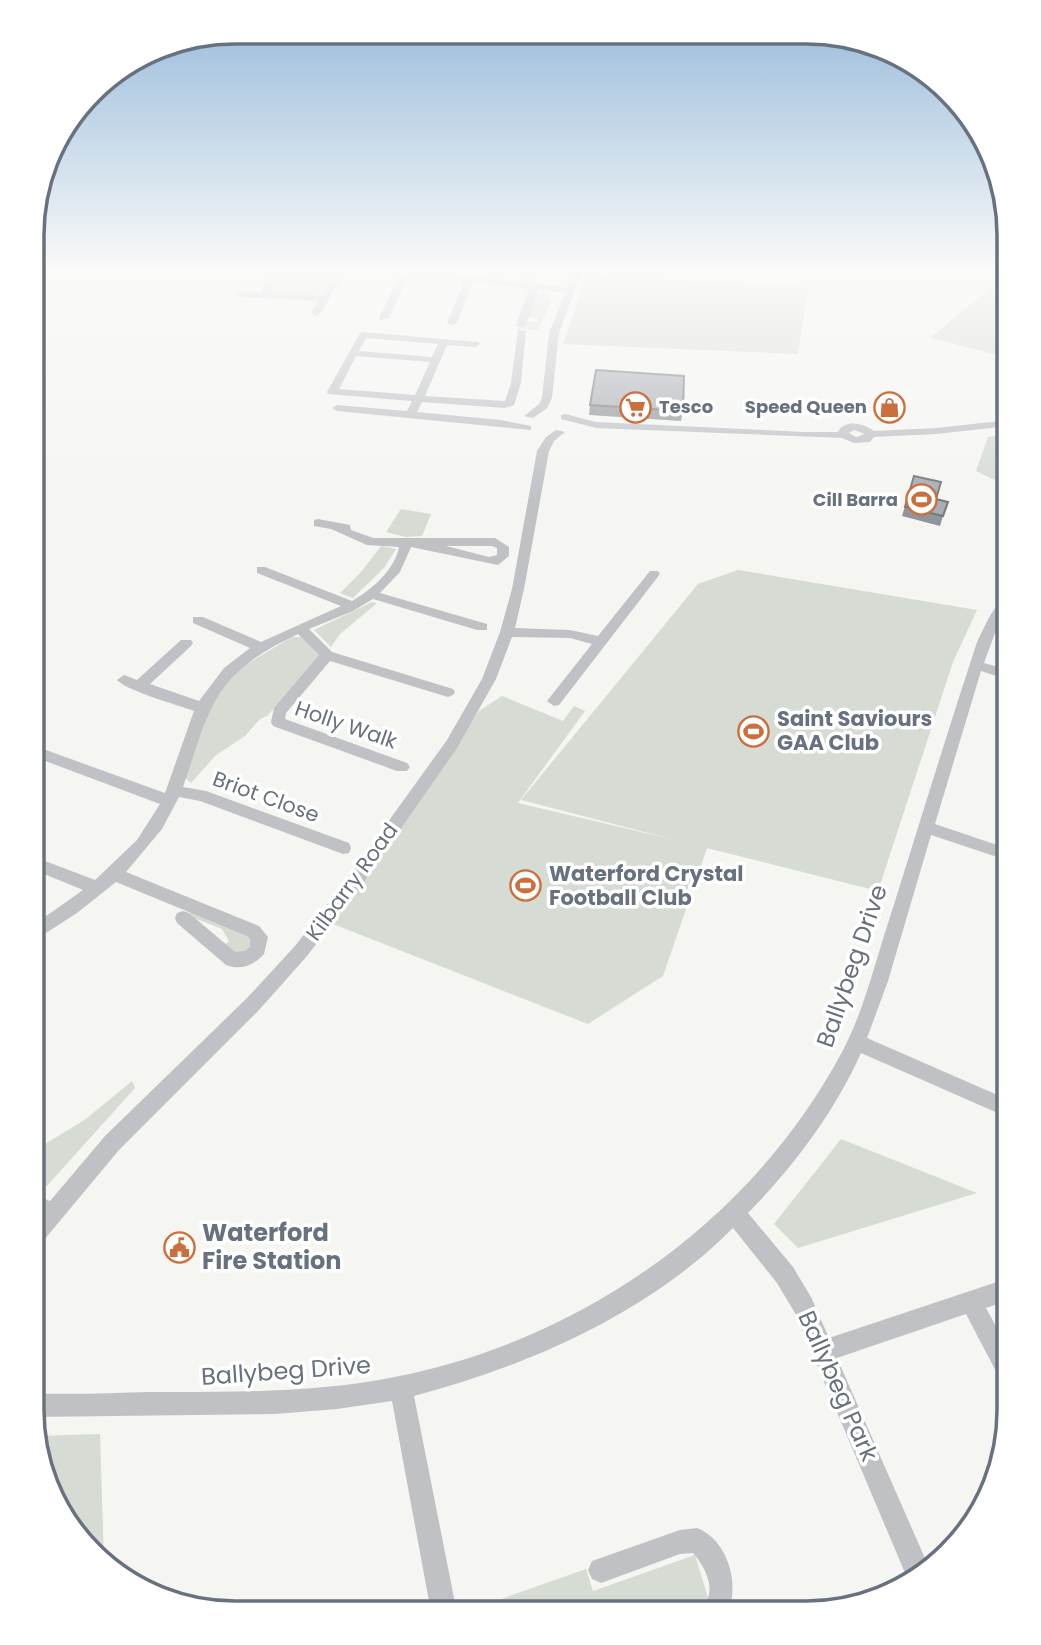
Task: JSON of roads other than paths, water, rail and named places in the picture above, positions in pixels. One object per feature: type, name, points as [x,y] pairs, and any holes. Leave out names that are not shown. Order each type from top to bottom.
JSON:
[{"type":"street","points":[[356,348],[332,392],[505,405],[510,403],[516,383],[521,348]]},
{"type":"street","points":[[411,415],[441,348]]},
{"type":"street","points":[[532,427],[547,398],[552,348]]},
{"type":"street","points":[[353,353],[436,360]]},
{"type":"street","points":[[547,398],[562,423]]},
{"type":"street","points":[[337,408],[532,427],[562,423],[844,435],[858,441],[866,440],[870,434],[997,424]]},
{"type":"street","points":[[532,427],[541,412],[562,423]]},
{"type":"street","points":[[543,451],[562,423]]},
{"type":"street","points":[[532,427],[543,451]]},
{"type":"street","name":"Kilbarry Road","points":[[44,1223],[112,1143],[278,977],[330,915],[467,720],[489,679],[507,632],[518,589],[543,451]]},
{"type":"street","points":[[318,523],[371,542],[387,541],[405,545],[419,543],[495,542],[502,546],[503,550],[501,559],[489,561],[419,543]]},
{"type":"street","points":[[44,926],[114,874],[148,835],[172,796],[202,708],[225,675],[262,648],[352,606],[370,594],[397,565],[405,551],[405,545]]},
{"type":"street","points":[[261,570],[352,606]]},
{"type":"street","points":[[554,701],[654,574]]},
{"type":"street","points":[[370,594],[482,626]]},
{"type":"street","points":[[198,620],[262,648]]},
{"type":"street","points":[[300,628],[327,655],[448,692]]},
{"type":"street","points":[[507,632],[570,634],[600,641]]},
{"type":"street","name":"Ballybeg Drive","points":[[44,1405],[274,1404],[401,1388],[490,1362],[587,1319],[681,1259],[735,1214],[795,1146],[832,1091],[856,1042],[976,666],[997,634]]},
{"type":"street","points":[[139,686],[186,643]]},
{"type":"street","name":"Holly Walk","points":[[327,655],[279,712],[278,722],[402,766]]},
{"type":"street","points":[[976,666],[997,672]]},
{"type":"street","points":[[124,680],[202,708]]},
{"type":"street","name":"Briot Close","points":[[44,754],[172,796],[196,794],[343,848]]},
{"type":"street","points":[[925,827],[997,851]]},
{"type":"street","points":[[44,867],[97,888]]},
{"type":"street","points":[[114,874],[253,930],[259,937],[259,946],[249,958],[232,960],[183,918]]},
{"type":"street","points":[[856,1042],[997,1104]]},
{"type":"street","points":[[44,1209],[52,1213]]},
{"type":"street","name":"Ballybeg Park","points":[[735,1214],[791,1285],[823,1351],[916,1567]]},
{"type":"street","points":[[823,1351],[997,1293]]},
{"type":"street","points":[[971,1302],[997,1350]]},
{"type":"street","points":[[401,1388],[442,1601]]},
{"type":"street","points":[[601,1570],[680,1542],[697,1540],[708,1550],[722,1593],[721,1601]]},
{"type":"place","name":"Tesco","points":[[636,407]]},
{"type":"place","name":"Speed Queen","points":[[890,407]]},
{"type":"place","name":"Cill Barra","points":[[921,500]]},
{"type":"place","name":"Saint Saviours GAA Club","points":[[754,731]]},
{"type":"place","name":"Waterford Crystal Football Club","points":[[526,886]]},
{"type":"place","name":"Waterford Fire Station","points":[[179,1247]]}]
